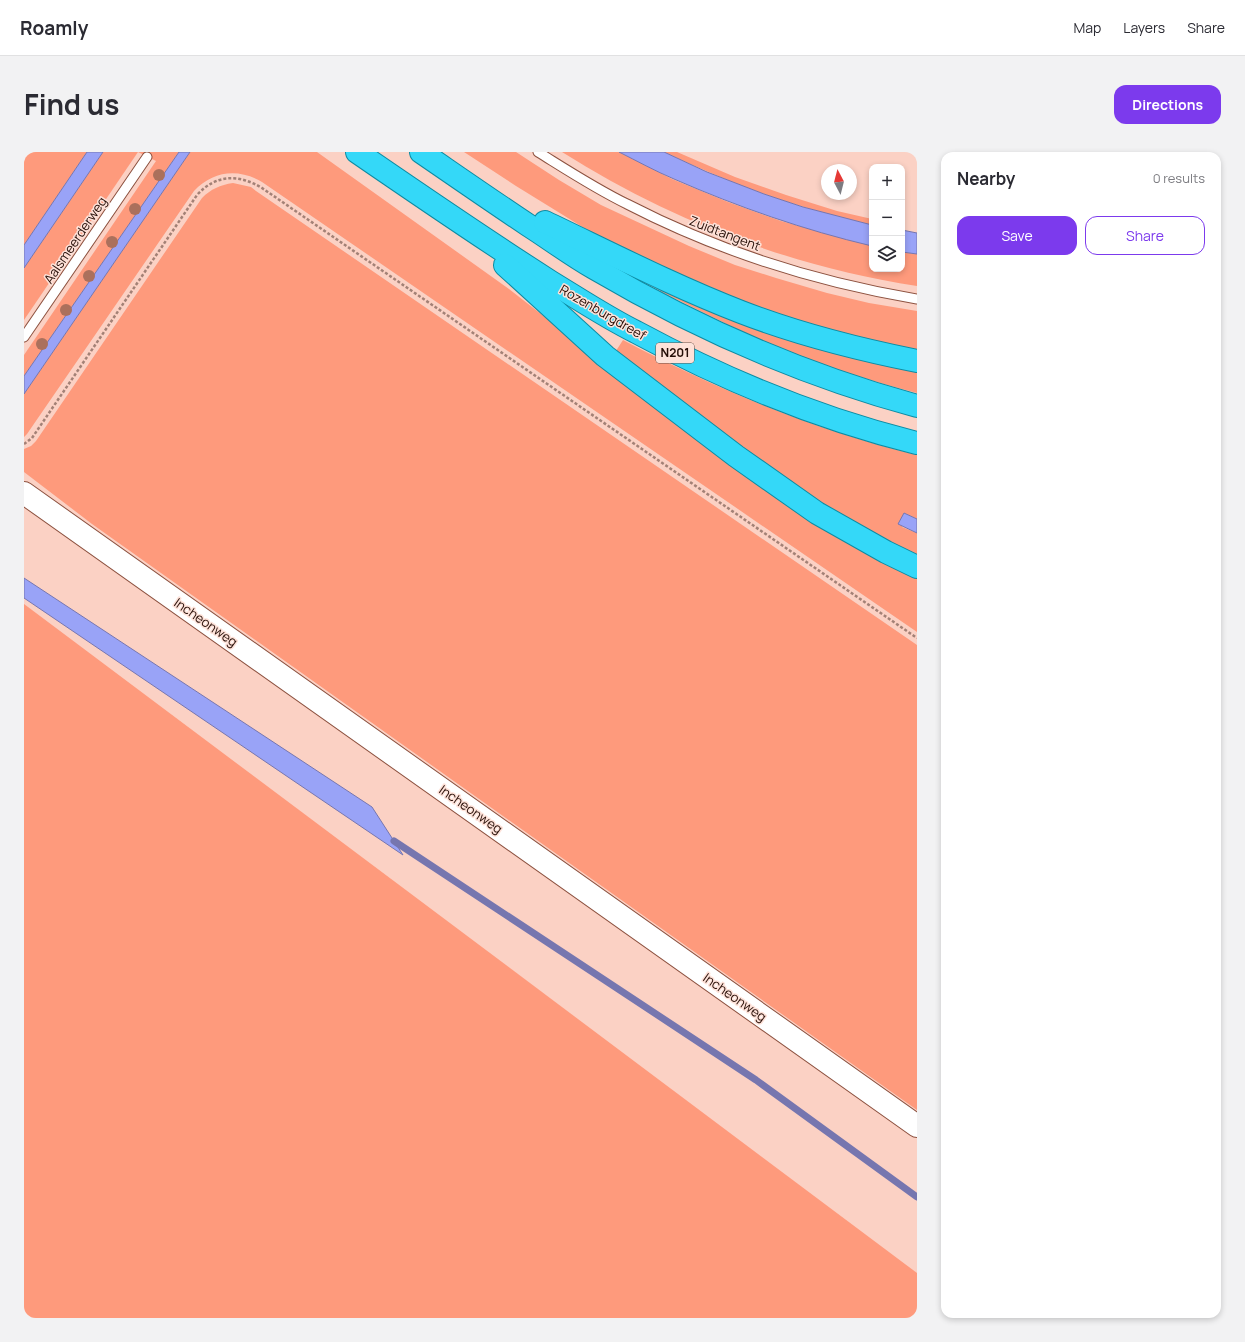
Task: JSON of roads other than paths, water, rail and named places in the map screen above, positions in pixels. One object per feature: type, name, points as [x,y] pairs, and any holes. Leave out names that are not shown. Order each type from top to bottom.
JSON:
[{"type":"highway","name":"Rozenburgdreef","points":[[357,152],[528,268],[587,305],[674,353],[772,397],[845,422],[917,443]]},
{"type":"highway","name":"N201","points":[[421,152],[592,267],[656,304],[760,353],[807,372],[889,399],[917,406]]},
{"type":"highway","name":"N201","points":[[473,188],[667,281],[743,313],[813,336],[878,353],[917,361]]},
{"type":"highway","name":"N201","points":[[454,218],[605,356],[736,456],[817,513],[886,552],[917,567]]},
{"type":"street","name":"Incheonweg","points":[[24,492],[917,1126]]},
{"type":"lane","name":"Zuidtangent","points":[[538,152],[626,204],[662,222],[706,241],[747,257],[800,274],[842,285],[917,300]]},
{"type":"lane","name":"Aalsmeerderweg","points":[[24,337],[147,157]]},
{"type":"water","points":[[87,152],[103,152],[24,268],[24,245]]},
{"type":"water","points":[[179,152],[190,152],[24,394],[24,376]]},
{"type":"water","points":[[619,152],[664,152],[707,172],[764,194],[803,207],[869,224],[869,245],[821,233],[747,208],[698,189]]},
{"type":"water","points":[[905,231],[917,233],[917,254],[905,252]]},
{"type":"water","points":[[904,513],[917,519],[917,533],[898,524]]},
{"type":"water","points":[[24,578],[372,807],[403,855],[24,598]]},
{"type":"waterway","points":[[394,841],[756,1080],[917,1197]]}]
